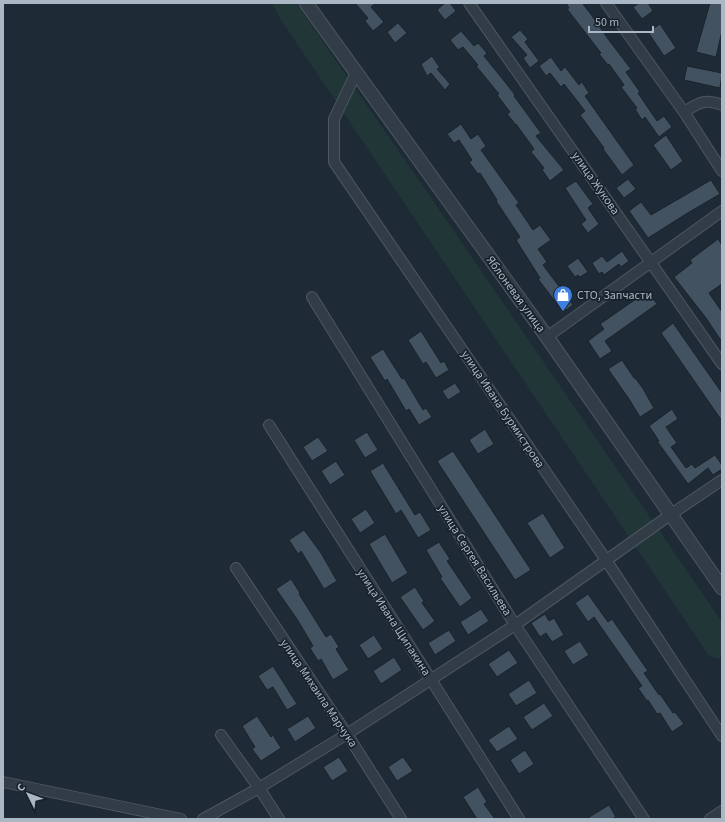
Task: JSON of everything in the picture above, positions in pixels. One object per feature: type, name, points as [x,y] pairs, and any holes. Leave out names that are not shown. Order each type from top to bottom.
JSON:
[{"type":"street","name":"Яблоневая улица","points":[[306,3],[547,337],[722,588]]},
{"type":"street","name":"улица Жукова","points":[[469,3],[722,364]]},
{"type":"street","points":[[606,3],[684,112],[722,171]]},
{"type":"street","name":"улица Ивана Бурмистрова","points":[[356,73],[334,119],[334,162],[606,560],[722,736]]},
{"type":"street","points":[[684,112],[699,103],[712,101],[722,104]]},
{"type":"street","points":[[547,337],[652,263],[722,211]]},
{"type":"street","name":"улица Сергея Васильева","points":[[312,297],[514,625],[644,819]]},
{"type":"street","name":"улица Ивана Щипакина","points":[[269,425],[519,819]]},
{"type":"street","points":[[203,819],[259,788],[347,734],[430,678],[514,625],[722,480]]},
{"type":"street","name":"улица Михаила Марчука","points":[[236,568],[347,734],[400,819]]},
{"type":"street","points":[[221,735],[279,819]]},
{"type":"street","points":[[3,782],[181,819]]},
{"type":"street","points":[[710,819],[722,811]]},
{"type":"green space","points":[[272,3],[296,3],[722,622],[722,656],[719,659],[709,656],[281,20]]},
{"type":"building","points":[[355,3],[376,3],[371,7],[384,22],[373,31],[365,21],[368,18]]},
{"type":"building","points":[[445,3],[450,3],[456,11],[445,20],[437,10]]},
{"type":"building","points":[[566,3],[582,3],[631,69],[626,72],[657,121],[664,116],[672,127],[659,137],[645,117],[642,120],[635,109],[637,108],[621,87],[624,85],[609,64],[608,65],[599,54],[601,53],[567,9],[569,8]]},
{"type":"building","points":[[639,3],[648,3],[653,11],[642,19],[633,7]]},
{"type":"building","points":[[710,3],[722,3],[722,31],[716,57],[696,52]]},
{"type":"building","points":[[398,23],[407,33],[395,43],[387,32]]},
{"type":"building","points":[[660,24],[676,48],[664,56],[648,32]]},
{"type":"building","points":[[520,30],[528,39],[525,42],[539,61],[530,68],[523,58],[527,55],[511,37]]},
{"type":"building","points":[[461,31],[474,46],[478,43],[487,53],[484,56],[515,95],[514,96],[541,133],[536,136],[564,170],[550,181],[542,170],[544,168],[531,152],[534,149],[507,114],[510,112],[497,95],[499,94],[476,66],[478,65],[463,47],[458,50],[450,40]]},
{"type":"building","points":[[432,56],[440,68],[437,69],[450,84],[445,90],[431,73],[427,76],[421,64]]},
{"type":"building","points":[[551,57],[561,71],[565,67],[579,85],[582,82],[589,93],[585,96],[634,165],[622,175],[580,115],[585,111],[564,84],[561,87],[550,73],[546,76],[539,66]]},
{"type":"building","points":[[687,66],[722,73],[720,88],[684,80]]},
{"type":"building","points":[[461,124],[471,139],[478,134],[486,146],[481,150],[519,203],[516,205],[533,230],[540,225],[551,240],[538,249],[547,262],[543,265],[573,305],[563,312],[538,279],[540,278],[516,240],[520,237],[496,201],[497,200],[480,173],[478,174],[469,162],[472,160],[459,140],[454,143],[447,134]]},
{"type":"building","points":[[666,135],[683,161],[671,170],[653,145]]},
{"type":"building","points":[[628,179],[636,189],[624,198],[616,188]]},
{"type":"building","points":[[711,180],[720,194],[648,238],[629,211],[641,202],[651,215]]},
{"type":"building","points":[[576,181],[593,204],[588,208],[599,224],[588,233],[581,224],[586,220],[565,188]]},
{"type":"building","points":[[718,239],[722,245],[722,284],[709,293],[722,312],[722,342],[706,318],[674,277],[692,263],[690,260]]},
{"type":"building","points":[[622,251],[629,261],[621,267],[619,264],[604,275],[602,272],[599,274],[592,263],[602,256],[607,262]]},
{"type":"building","points":[[578,258],[588,272],[580,277],[578,275],[575,277],[567,266]]},
{"type":"building","points":[[646,290],[657,304],[605,341],[612,351],[600,359],[588,341],[604,329],[600,324],[636,299]]},
{"type":"building","points":[[673,323],[722,393],[722,421],[661,333]]},
{"type":"building","points":[[421,331],[441,363],[444,361],[449,370],[436,378],[426,362],[423,364],[408,340]]},
{"type":"building","points":[[383,349],[402,379],[404,378],[423,410],[426,408],[432,417],[419,425],[409,409],[406,411],[387,379],[385,381],[370,357]]},
{"type":"building","points":[[622,360],[642,387],[654,408],[640,417],[608,369]]},
{"type":"building","points":[[455,383],[461,392],[448,400],[442,391]]},
{"type":"building","points":[[672,409],[678,419],[666,427],[677,443],[671,447],[686,468],[692,464],[695,468],[715,455],[722,465],[722,469],[713,475],[708,468],[688,484],[657,441],[659,441],[649,426]]},
{"type":"building","points":[[485,429],[494,444],[478,454],[469,440]]},
{"type":"building","points":[[367,432],[378,450],[365,458],[354,440]]},
{"type":"building","points":[[318,437],[328,451],[312,461],[303,447]]},
{"type":"building","points":[[453,451],[531,570],[515,580],[437,461]]},
{"type":"building","points":[[336,461],[345,475],[330,485],[321,471]]},
{"type":"building","points":[[383,463],[415,515],[420,512],[431,530],[418,538],[401,510],[396,514],[370,471]]},
{"type":"building","points":[[366,509],[375,523],[360,533],[351,519]]},
{"type":"building","points":[[543,513],[565,548],[550,558],[527,523]]},
{"type":"building","points":[[304,530],[321,553],[337,581],[324,589],[301,551],[298,554],[289,540]]},
{"type":"building","points":[[385,534],[408,573],[392,583],[369,544]]},
{"type":"building","points":[[439,542],[450,559],[447,561],[472,598],[460,607],[440,578],[442,577],[426,550]]},
{"type":"building","points":[[291,579],[326,637],[331,634],[339,647],[336,649],[349,670],[333,680],[321,659],[318,661],[310,648],[313,646],[297,619],[276,589]]},
{"type":"building","points":[[415,587],[424,601],[422,603],[435,621],[423,630],[400,597]]},
{"type":"building","points":[[588,594],[608,622],[612,619],[648,671],[644,673],[659,695],[660,694],[673,713],[675,712],[684,724],[672,732],[660,713],[657,714],[638,688],[642,686],[594,617],[588,622],[575,603]]},
{"type":"building","points":[[481,609],[489,621],[468,635],[460,622]]},
{"type":"building","points":[[545,614],[549,621],[554,618],[564,635],[552,642],[546,633],[540,637],[531,623]]},
{"type":"building","points":[[449,630],[456,641],[435,655],[428,643]]},
{"type":"building","points":[[374,635],[383,649],[368,659],[359,645]]},
{"type":"building","points":[[580,641],[589,655],[573,665],[564,651]]},
{"type":"building","points":[[509,650],[518,663],[497,677],[488,664]]},
{"type":"building","points":[[394,657],[402,670],[381,684],[373,671]]},
{"type":"building","points":[[273,666],[297,704],[287,710],[273,687],[267,690],[258,676]]},
{"type":"building","points":[[529,680],[537,693],[516,706],[508,694]]},
{"type":"building","points":[[544,703],[553,716],[532,730],[523,717]]},
{"type":"building","points":[[257,716],[271,737],[273,735],[281,748],[261,761],[252,749],[255,747],[242,726]]},
{"type":"building","points":[[308,716],[316,728],[295,742],[287,729]]},
{"type":"building","points":[[509,726],[518,739],[497,752],[488,740]]},
{"type":"building","points":[[525,750],[534,764],[519,774],[510,760]]},
{"type":"building","points":[[339,757],[348,771],[332,781],[323,767]]},
{"type":"building","points":[[403,757],[413,771],[397,781],[388,767]]},
{"type":"building","points":[[478,787],[487,802],[484,804],[495,819],[477,819],[463,797]]},
{"type":"building","points":[[609,805],[616,817],[612,819],[586,819]]},
{"type":"place","name":"СТО, Запчасти","points":[[563,312]]}]
